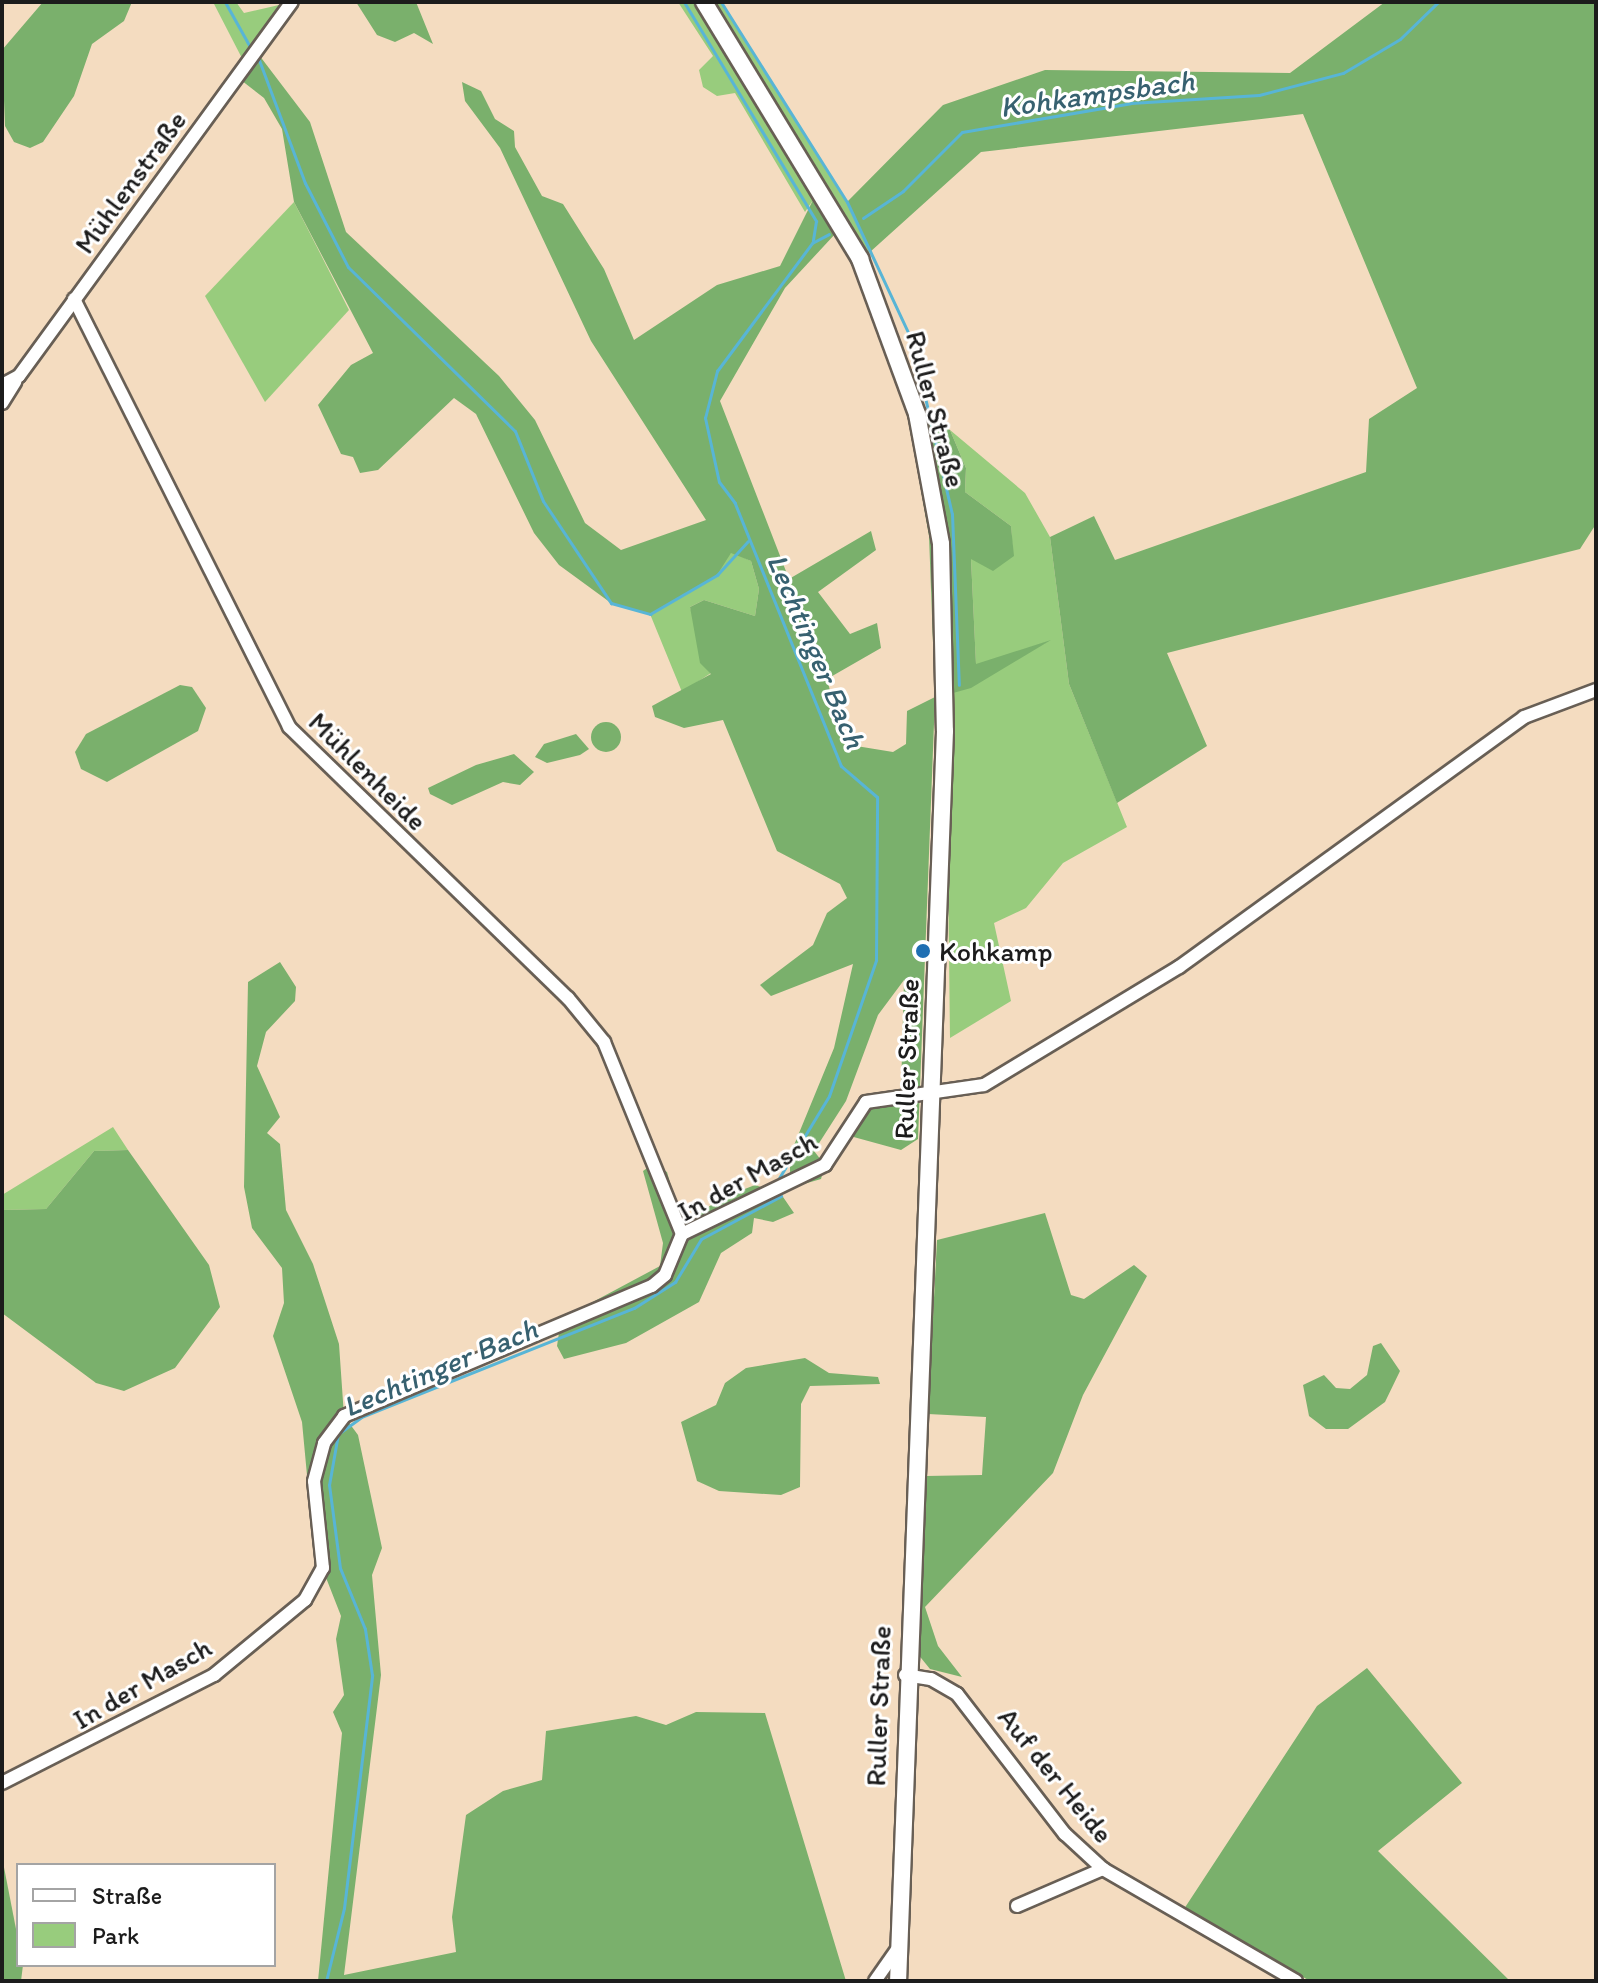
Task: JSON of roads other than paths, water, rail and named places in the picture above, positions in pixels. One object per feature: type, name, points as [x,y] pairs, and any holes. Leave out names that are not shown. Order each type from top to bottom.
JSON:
[{"type":"main road","name":"Ruller Straße","points":[[704,2],[848,233],[902,367],[926,452],[946,655],[931,1092],[905,1675],[898,1981]]},
{"type":"street","name":"Mühlenstraße","points":[[2,385],[19,376],[292,2]]},
{"type":"street","name":"Mühlenheide","points":[[74,299],[289,727],[547,976],[604,1042],[682,1234]]},
{"type":"street","points":[[2,403],[19,376]]},
{"type":"street","points":[[931,1092],[964,1093],[1025,1061],[1204,950],[1524,717],[1596,690]]},
{"type":"street","name":"In der Masch","points":[[2,1783],[214,1675],[305,1600],[323,1568],[314,1481],[324,1443],[344,1416],[652,1286],[665,1275],[682,1234],[825,1165],[866,1102],[931,1092]]},
{"type":"street","name":"Auf der Heide","points":[[905,1675],[931,1679],[957,1694],[1065,1834],[1103,1869],[1296,1981]]},
{"type":"street","points":[[1017,1906],[1103,1869]]},
{"type":"street","points":[[875,1981],[897,1950]]},
{"type":"waterway","name":"Lechtinger Bach","points":[[225,2],[250,47]]},
{"type":"waterway","points":[[684,2],[816,221],[813,241]]},
{"type":"waterway","points":[[721,2],[847,202],[912,341],[952,514],[959,685]]},
{"type":"waterway","name":"Kohkampsbach","points":[[863,218],[903,191],[962,132],[1131,103],[1259,95],[1343,73],[1400,39],[1438,2]]},
{"type":"waterway","name":"Lechtinger Bach","points":[[259,60],[305,183],[348,267],[515,431],[543,501],[611,603],[650,614],[717,575],[748,541]]},
{"type":"waterway","name":"Lechtinger Bach","points":[[779,1178],[829,1096],[876,960],[877,797],[841,766],[735,503],[719,482],[705,418],[717,371],[812,243],[829,234]]},
{"type":"waterway","name":"Lechtinger Bach","points":[[326,1981],[344,1908],[372,1675],[365,1629],[340,1568],[329,1485],[338,1434],[361,1417],[634,1308],[675,1282],[701,1239],[781,1196]]},
{"type":"place","name":"Kohkamp","points":[[923,951]]}]
